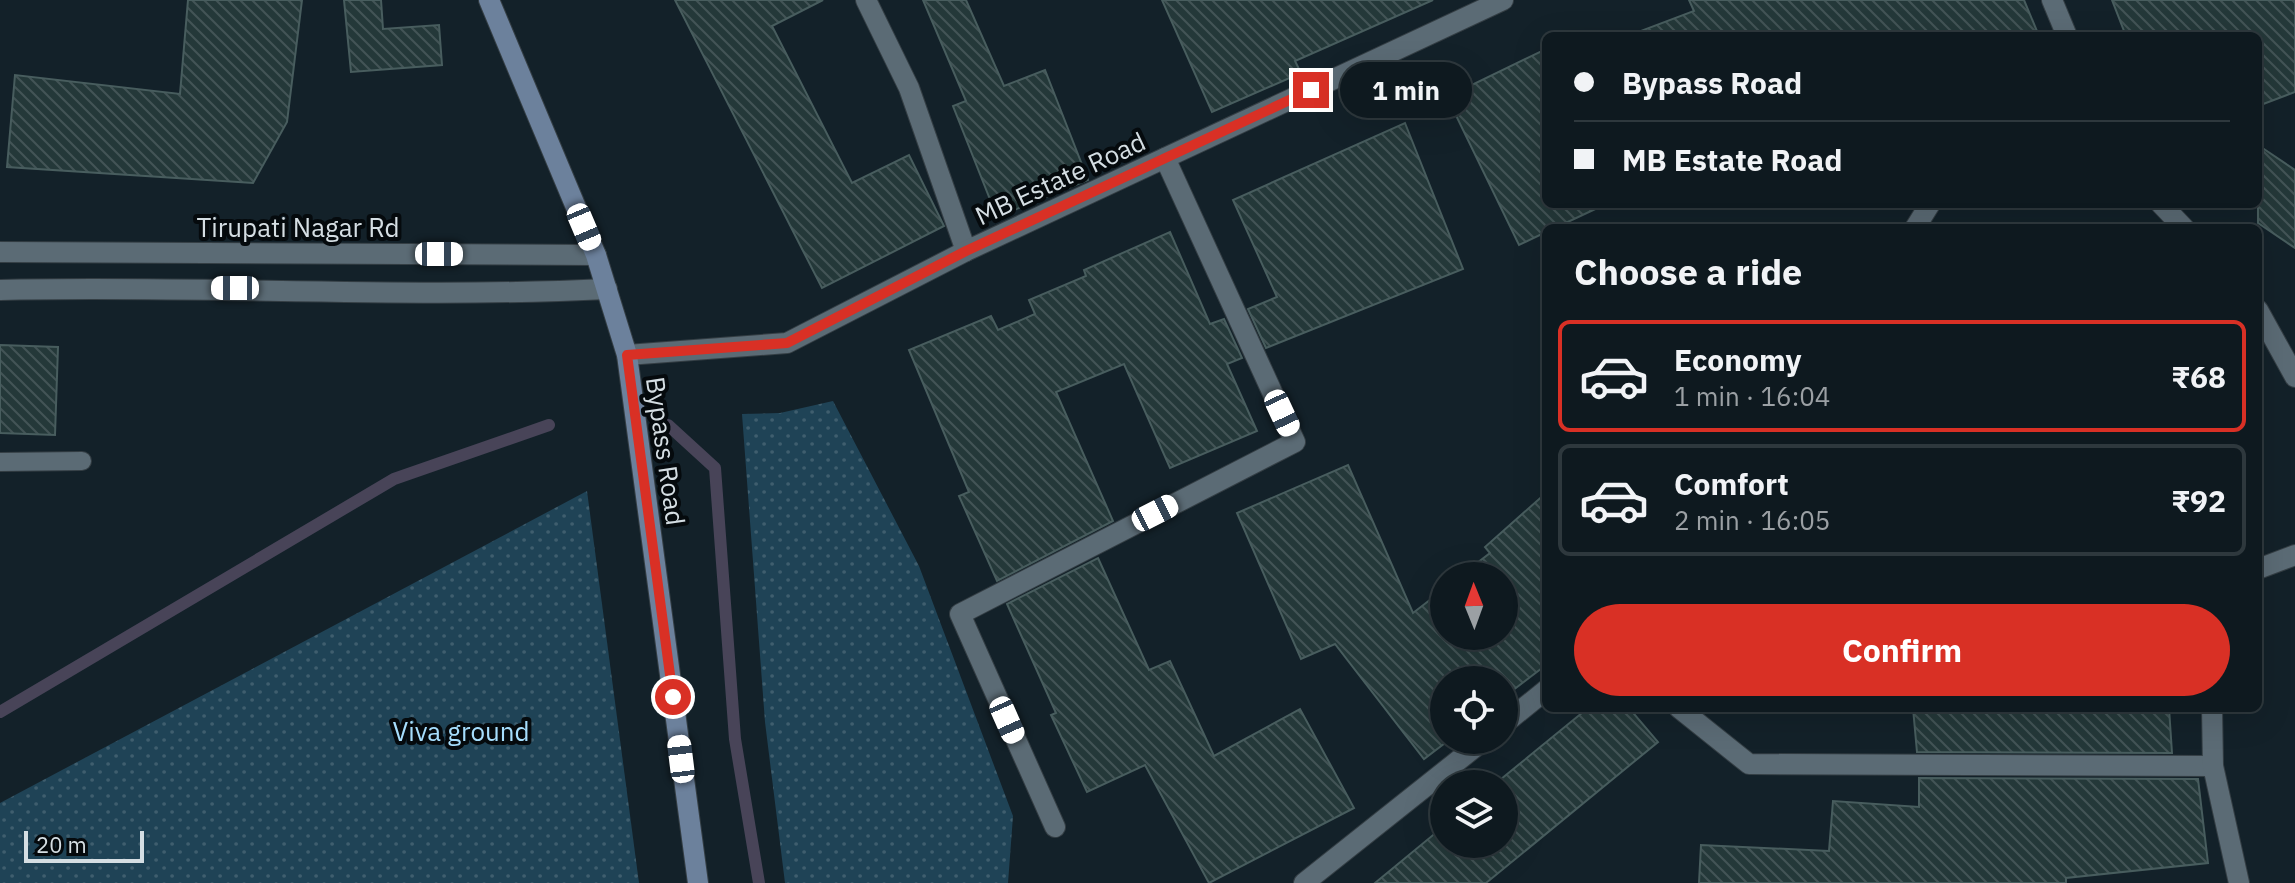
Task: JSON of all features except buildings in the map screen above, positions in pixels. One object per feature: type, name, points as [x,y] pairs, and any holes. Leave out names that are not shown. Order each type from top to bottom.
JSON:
[{"type":"main road","name":"Bypass Road","points":[[489,0],[596,255],[627,355],[698,883]]},
{"type":"street","points":[[866,0],[909,88],[966,251]]},
{"type":"street","name":"MB Estate Road","points":[[627,355],[787,343],[966,251],[1503,0]]},
{"type":"street","points":[[2052,0],[2065,32]]},
{"type":"street","points":[[1055,827],[960,614],[1295,442],[1165,158]]},
{"type":"street","points":[[2165,208],[2180,224]]},
{"type":"street","name":"Tirupati Nagar Rd","points":[[0,252],[596,255]]},
{"type":"street","points":[[0,290],[267,288],[491,295],[607,289]]},
{"type":"street","points":[[2262,317],[2295,377]]},
{"type":"street","points":[[2262,567],[2295,555]]},
{"type":"street","points":[[1518,713],[1542,693]]},
{"type":"street","points":[[1684,712],[1749,764],[2213,766]]},
{"type":"street","points":[[2212,712],[2213,766],[2239,883]]},
{"type":"street","points":[[1304,883],[1466,754]]},
{"type":"lane","points":[[0,462],[82,461]]},
{"type":"green space","points":[[833,401],[919,566],[1013,816],[1008,883],[785,883],[765,722],[742,414],[780,413]]},
{"type":"green space","name":"Viva ground","points":[[587,491],[639,883],[0,883],[0,803]]},
{"type":"waterway","points":[[0,712],[394,479],[549,425]]},
{"type":"waterway","points":[[668,425],[715,468],[735,739],[759,883]]},
{"type":"route","points":[[673,697],[627,355],[787,343],[966,251],[1311,90]]}]
